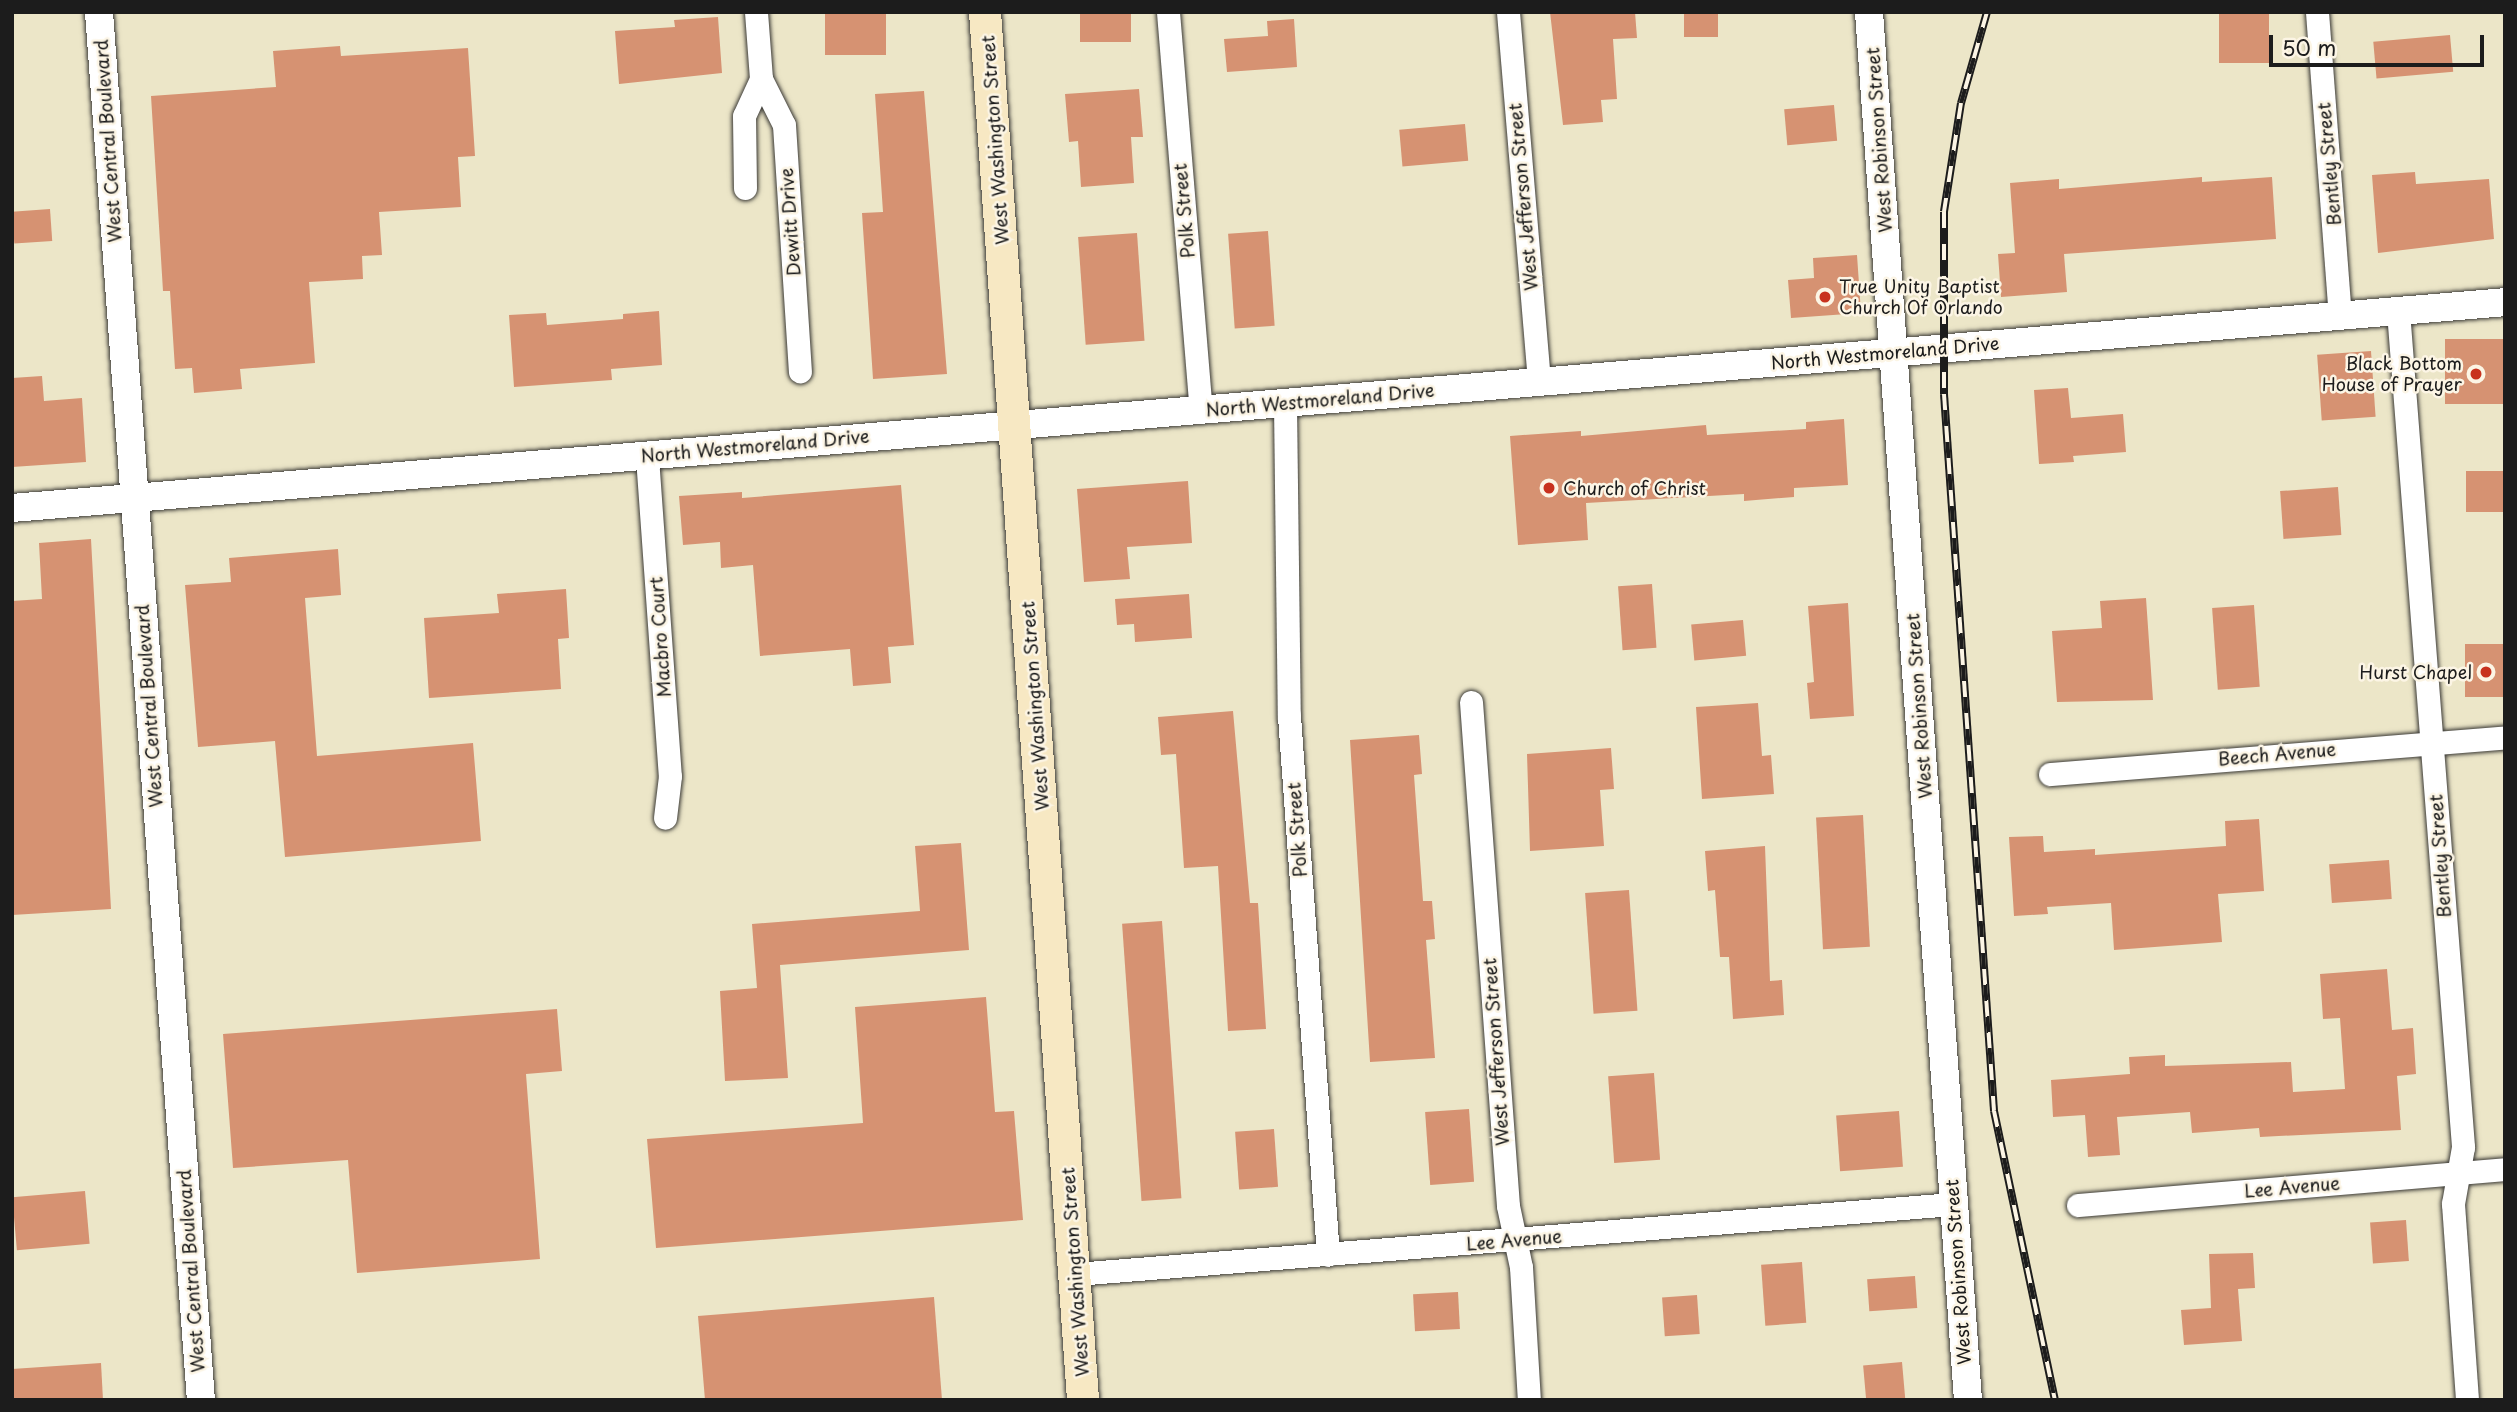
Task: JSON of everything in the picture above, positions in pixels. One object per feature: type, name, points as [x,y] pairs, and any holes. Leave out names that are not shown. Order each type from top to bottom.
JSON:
[{"type":"main road","name":"West Washington Street","points":[[985,12],[1017,422],[1083,1400]]},
{"type":"street","name":"West Central Boulevard","points":[[99,12],[201,1400]]},
{"type":"street","name":"Dewitt Drive","points":[[756,12],[761,79],[784,125],[800,370]]},
{"type":"street","name":"Polk Street","points":[[1168,12],[1201,410]]},
{"type":"street","name":"West Jefferson Street","points":[[1508,12],[1539,381]]},
{"type":"street","name":"West Robinson Street","points":[[1869,12],[1968,1400]]},
{"type":"street","name":"Bentley Street","points":[[2317,12],[2340,315]]},
{"type":"street","name":"Dewitt Drive","points":[[745,188],[744,116],[761,79]]},
{"type":"street","name":"North Westmoreland Drive","points":[[12,508],[647,457],[1017,422],[1285,404],[2505,302]]},
{"type":"street","name":"Bentley Street","points":[[2398,311],[2463,1147],[2452,1204],[2467,1400]]},
{"type":"street","name":"Polk Street","points":[[1285,404],[1289,716],[1328,1255]]},
{"type":"street","name":"Macbro Court","points":[[647,457],[670,776],[664,818]]},
{"type":"street","name":"West Jefferson Street","points":[[1471,702],[1508,1206],[1521,1267],[1529,1400]]},
{"type":"street","name":"Beech Avenue","points":[[2050,774],[2505,737]]},
{"type":"street","name":"Lee Avenue","points":[[2078,1205],[2505,1169]]},
{"type":"street","name":"Lee Avenue","points":[[1075,1274],[1953,1204]]},
{"type":"building","points":[[825,12],[886,12],[886,55],[825,55]]},
{"type":"building","points":[[1080,12],[1131,12],[1131,42],[1080,42]]},
{"type":"building","points":[[1550,12],[1635,12],[1637,38],[1613,39],[1617,99],[1601,100],[1603,122],[1563,125]]},
{"type":"building","points":[[1684,12],[1718,12],[1718,37],[1684,37]]},
{"type":"building","points":[[2219,12],[2269,12],[2269,63],[2219,63]]},
{"type":"building","points":[[718,17],[722,73],[619,84],[615,31],[675,27],[674,20]]},
{"type":"building","points":[[1294,19],[1297,67],[1227,72],[1224,39],[1268,36],[1267,21]]},
{"type":"building","points":[[2450,35],[2453,72],[2377,79],[2373,42]]},
{"type":"building","points":[[340,46],[341,56],[468,48],[475,156],[458,157],[461,207],[379,212],[382,255],[362,256],[363,279],[309,282],[315,363],[240,369],[242,389],[194,393],[192,368],[175,369],[170,291],[163,291],[151,96],[276,87],[273,51]]},
{"type":"building","points":[[1139,89],[1143,137],[1131,137],[1134,183],[1081,187],[1078,141],[1069,142],[1065,94]]},
{"type":"building","points":[[924,91],[947,374],[873,379],[862,213],[883,212],[875,94]]},
{"type":"building","points":[[1834,105],[1837,141],[1787,145],[1784,109]]},
{"type":"building","points":[[1465,124],[1468,161],[1402,167],[1399,130]]},
{"type":"building","points":[[2415,172],[2416,184],[2489,179],[2494,239],[2378,253],[2372,175]]},
{"type":"building","points":[[2202,177],[2202,182],[2272,177],[2276,239],[2064,254],[2067,292],[2001,297],[1998,254],[2015,253],[2010,183],[2059,179],[2059,189]]},
{"type":"building","points":[[50,209],[52,241],[14,244],[12,212]]},
{"type":"building","points":[[1268,231],[1275,326],[1235,329],[1228,234]]},
{"type":"building","points":[[1137,233],[1145,341],[1086,345],[1078,237]]},
{"type":"building","name":"True Unity Baptist Church Of Orlando","points":[[1857,255],[1861,313],[1791,318],[1788,280],[1814,278],[1813,258]]},
{"type":"building","points":[[659,311],[662,365],[611,369],[612,380],[514,387],[509,315],[546,313],[547,325],[623,319],[623,314]]},
{"type":"building","name":"Black Bottom House of Prayer","points":[[2445,339],[2505,339],[2505,404],[2445,404]]},
{"type":"building","points":[[2371,351],[2376,417],[2322,421],[2317,355]]},
{"type":"building","points":[[42,376],[44,401],[82,398],[86,462],[12,467],[12,378]]},
{"type":"building","points":[[2068,388],[2071,418],[2123,414],[2126,452],[2073,456],[2074,462],[2039,464],[2034,390]]},
{"type":"building","points":[[1844,419],[1848,485],[1794,488],[1794,497],[1744,501],[1744,494],[1586,503],[1588,540],[1518,545],[1510,436],[1581,431],[1581,436],[1706,425],[1707,435],[1806,429],[1806,422]]},
{"type":"building","points":[[2466,471],[2505,471],[2505,512],[2466,512]]},
{"type":"building","points":[[1188,481],[1192,543],[1127,547],[1130,579],[1084,582],[1077,489]]},
{"type":"building","points":[[901,485],[914,645],[888,647],[891,683],[853,686],[850,649],[760,656],[753,565],[721,568],[720,542],[683,545],[679,496],[742,492],[742,498]]},
{"type":"building","points":[[2338,487],[2341,535],[2283,539],[2280,491]]},
{"type":"building","points":[[91,539],[111,909],[12,915],[12,601],[42,599],[39,543]]},
{"type":"building","points":[[338,549],[341,595],[305,598],[317,756],[473,743],[481,841],[285,857],[275,741],[198,747],[185,585],[231,582],[229,558]]},
{"type":"building","points":[[1652,584],[1656,648],[1623,650],[1618,586]]},
{"type":"building","points":[[566,589],[569,638],[558,639],[561,689],[429,698],[424,618],[499,613],[497,594]]},
{"type":"building","points":[[1189,594],[1192,638],[1135,642],[1134,624],[1117,625],[1115,599]]},
{"type":"building","points":[[2146,598],[2153,700],[2057,702],[2052,631],[2102,628],[2100,601]]},
{"type":"building","points":[[1848,603],[1854,716],[1810,719],[1807,683],[1814,682],[1808,606]]},
{"type":"building","points":[[2254,605],[2260,687],[2218,690],[2212,608]]},
{"type":"building","points":[[1743,620],[1746,656],[1694,660],[1691,625]]},
{"type":"building","name":"Hurst Chapel","points":[[2465,644],[2505,644],[2505,697],[2465,697]]},
{"type":"building","points":[[1758,703],[1762,756],[1771,755],[1774,794],[1702,799],[1696,707]]},
{"type":"building","points":[[1233,711],[1250,903],[1258,903],[1266,1029],[1228,1031],[1218,866],[1184,868],[1176,754],[1161,755],[1158,717]]},
{"type":"building","points":[[1419,735],[1422,774],[1414,775],[1423,901],[1432,901],[1435,939],[1426,940],[1435,1058],[1370,1062],[1350,740]]},
{"type":"building","points":[[1611,748],[1614,789],[1600,790],[1604,846],[1530,851],[1527,754]]},
{"type":"building","points":[[1863,815],[1870,947],[1823,949],[1816,817]]},
{"type":"building","points":[[2259,819],[2264,891],[2218,894],[2222,942],[2114,950],[2111,903],[2047,907],[2048,914],[2014,916],[2009,837],[2043,836],[2044,852],[2095,849],[2095,855],[2226,846],[2225,821]]},
{"type":"building","points":[[961,843],[969,950],[780,965],[788,1078],[725,1081],[720,991],[757,988],[752,924],[920,911],[915,846]]},
{"type":"building","points":[[1765,846],[1770,981],[1782,980],[1784,1015],[1733,1019],[1729,957],[1720,957],[1715,890],[1708,891],[1705,851]]},
{"type":"building","points":[[2389,860],[2392,899],[2332,903],[2329,864]]},
{"type":"building","points":[[1629,890],[1637,1011],[1594,1014],[1585,893]]},
{"type":"building","points":[[1162,921],[1181,1198],[1141,1201],[1122,924]]},
{"type":"building","points":[[2387,969],[2392,1030],[2413,1028],[2416,1074],[2397,1076],[2401,1130],[2260,1137],[2259,1128],[2192,1133],[2190,1112],[2117,1117],[2120,1155],[2088,1157],[2085,1115],[2053,1117],[2051,1080],[2130,1074],[2129,1057],[2165,1055],[2165,1066],[2291,1062],[2293,1092],[2345,1089],[2340,1018],[2323,1019],[2320,974]]},
{"type":"building","points":[[986,997],[995,1112],[1014,1111],[1023,1220],[656,1248],[647,1139],[863,1123],[855,1007]]},
{"type":"building","points":[[557,1009],[562,1071],[526,1074],[540,1259],[357,1273],[348,1160],[233,1168],[223,1034]]},
{"type":"building","points":[[1654,1073],[1660,1160],[1614,1163],[1608,1076]]},
{"type":"building","points":[[1469,1109],[1474,1182],[1430,1185],[1425,1112]]},
{"type":"building","points":[[1899,1111],[1903,1167],[1840,1171],[1836,1115]]},
{"type":"building","points":[[1274,1129],[1278,1187],[1239,1190],[1235,1132]]},
{"type":"building","points":[[85,1191],[90,1244],[17,1250],[12,1197]]},
{"type":"building","points":[[2406,1220],[2409,1261],[2373,1263],[2370,1223]]},
{"type":"building","points":[[2253,1253],[2255,1288],[2238,1289],[2242,1341],[2184,1345],[2181,1310],[2211,1308],[2209,1254]]},
{"type":"building","points":[[1802,1262],[1806,1323],[1765,1326],[1761,1265]]},
{"type":"building","points":[[1915,1276],[1917,1308],[1869,1311],[1867,1279]]},
{"type":"building","points":[[1458,1292],[1460,1329],[1415,1331],[1413,1294]]},
{"type":"building","points":[[1697,1295],[1700,1334],[1665,1336],[1662,1297]]},
{"type":"building","points":[[934,1297],[942,1400],[705,1400],[698,1316]]},
{"type":"building","points":[[1902,1362],[1905,1400],[1866,1400],[1863,1365]]},
{"type":"building","points":[[101,1363],[103,1400],[12,1400],[12,1369]]},
{"type":"railway","points":[[1987,12],[1961,103],[1944,212],[1944,394],[1994,1111],[2055,1400]]},
{"type":"place","name":"True Unity Baptist Church Of Orlando","points":[[1825,297]]},
{"type":"place","name":"Black Bottom House of Prayer","points":[[2476,374]]},
{"type":"place","name":"Church of Christ","points":[[1549,488]]},
{"type":"place","name":"Hurst Chapel","points":[[2486,672]]}]
